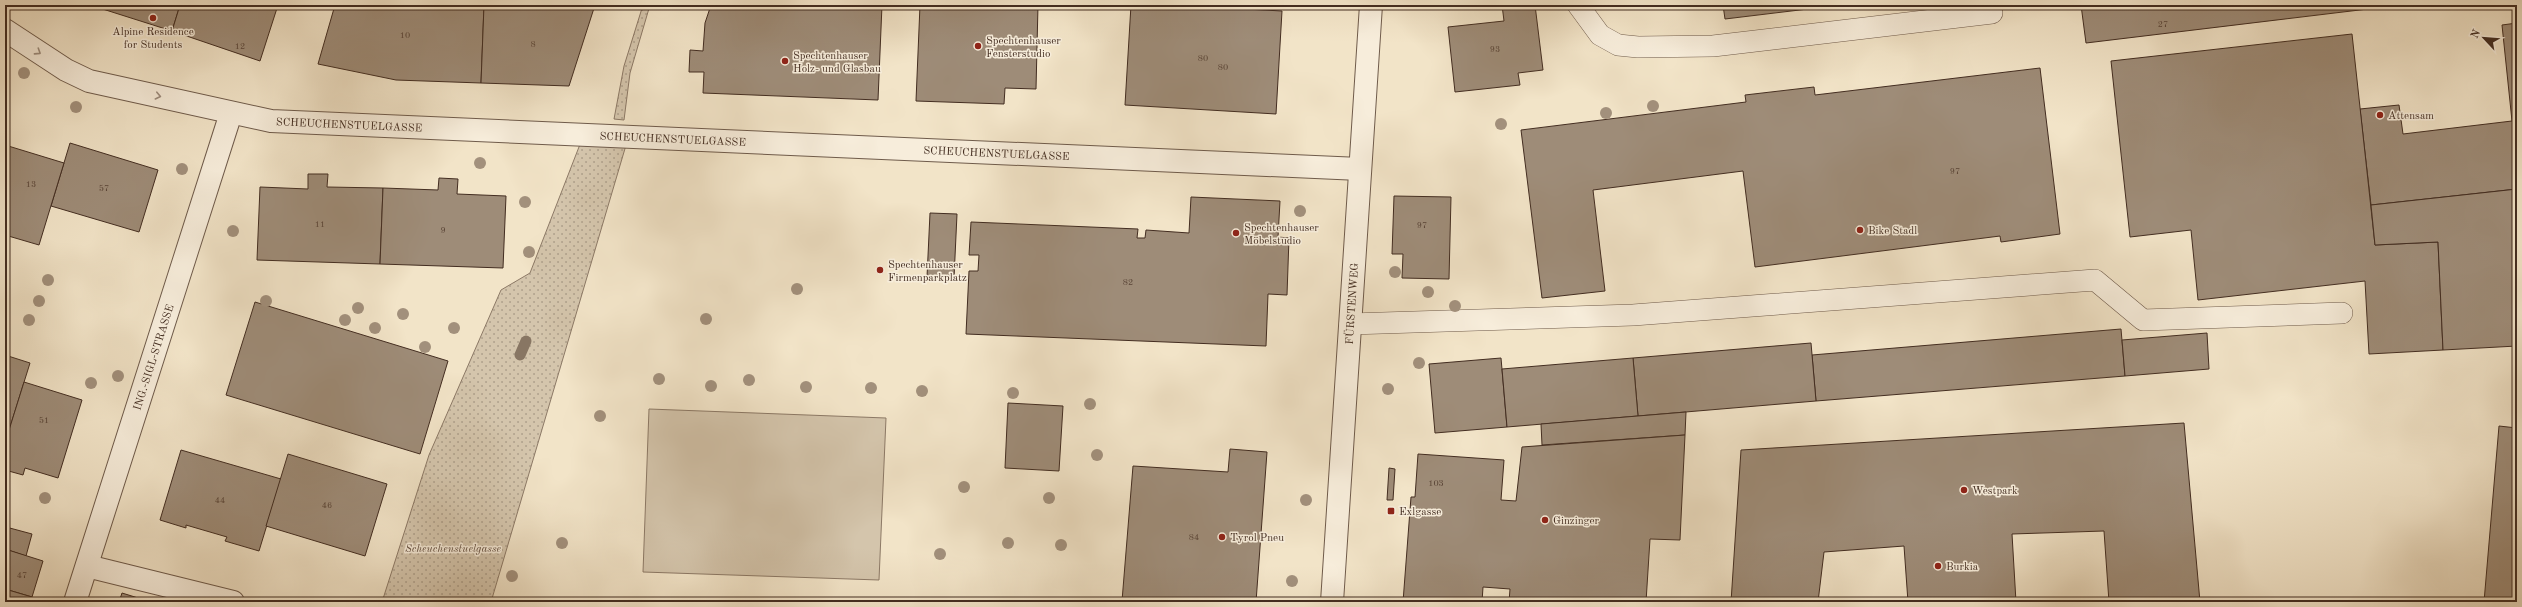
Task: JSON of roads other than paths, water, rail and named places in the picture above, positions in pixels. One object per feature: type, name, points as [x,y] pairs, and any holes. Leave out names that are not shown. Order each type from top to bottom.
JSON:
[{"type":"street","name":"FÜRSTENWEG","points":[[1332,602],[1371,5]]},
{"type":"street","name":"SCHEUCHENSTUELGASSE","points":[[5,30],[66,70],[89,81],[271,121],[1360,169]]},
{"type":"street","name":"ING.-SIGL-STRASSE","points":[[75,602],[231,113]]},
{"type":"street","points":[[86,566],[233,602]]},
{"type":"lane","points":[[1578,5],[1600,36],[1618,45],[1638,47],[1713,46],[1992,13]]},
{"type":"lane","points":[[1350,324],[1633,315],[2095,280],[2143,320],[2342,313]]},
{"type":"waterway","points":[[520,355],[526,341]]},
{"type":"place","name":"Alpine Residence for Students","points":[[153,18]]},
{"type":"place","name":"Spechtenhauser Fensterstudio","points":[[978,46]]},
{"type":"place","name":"Spechtenhauser Holz- und Glasbau","points":[[785,61]]},
{"type":"place","name":"Attensam","points":[[2380,115]]},
{"type":"place","name":"Bike Stadl","points":[[1860,230]]},
{"type":"place","name":"Spechtenhauser Möbelstudio","points":[[1236,233]]},
{"type":"place","name":"Spechtenhauser Firmenparkplatz","points":[[880,270]]},
{"type":"place","name":"Westpark","points":[[1964,490]]},
{"type":"place","name":"Exlgasse","points":[[1391,511]]},
{"type":"place","name":"Ginzinger","points":[[1545,520]]},
{"type":"place","name":"Tyrol Pneu","points":[[1222,537]]},
{"type":"place","name":"Burkia","points":[[1938,566]]},
{"type":"park label","name":"Scheuchenstuelgasse","points":[[453,548]]}]
